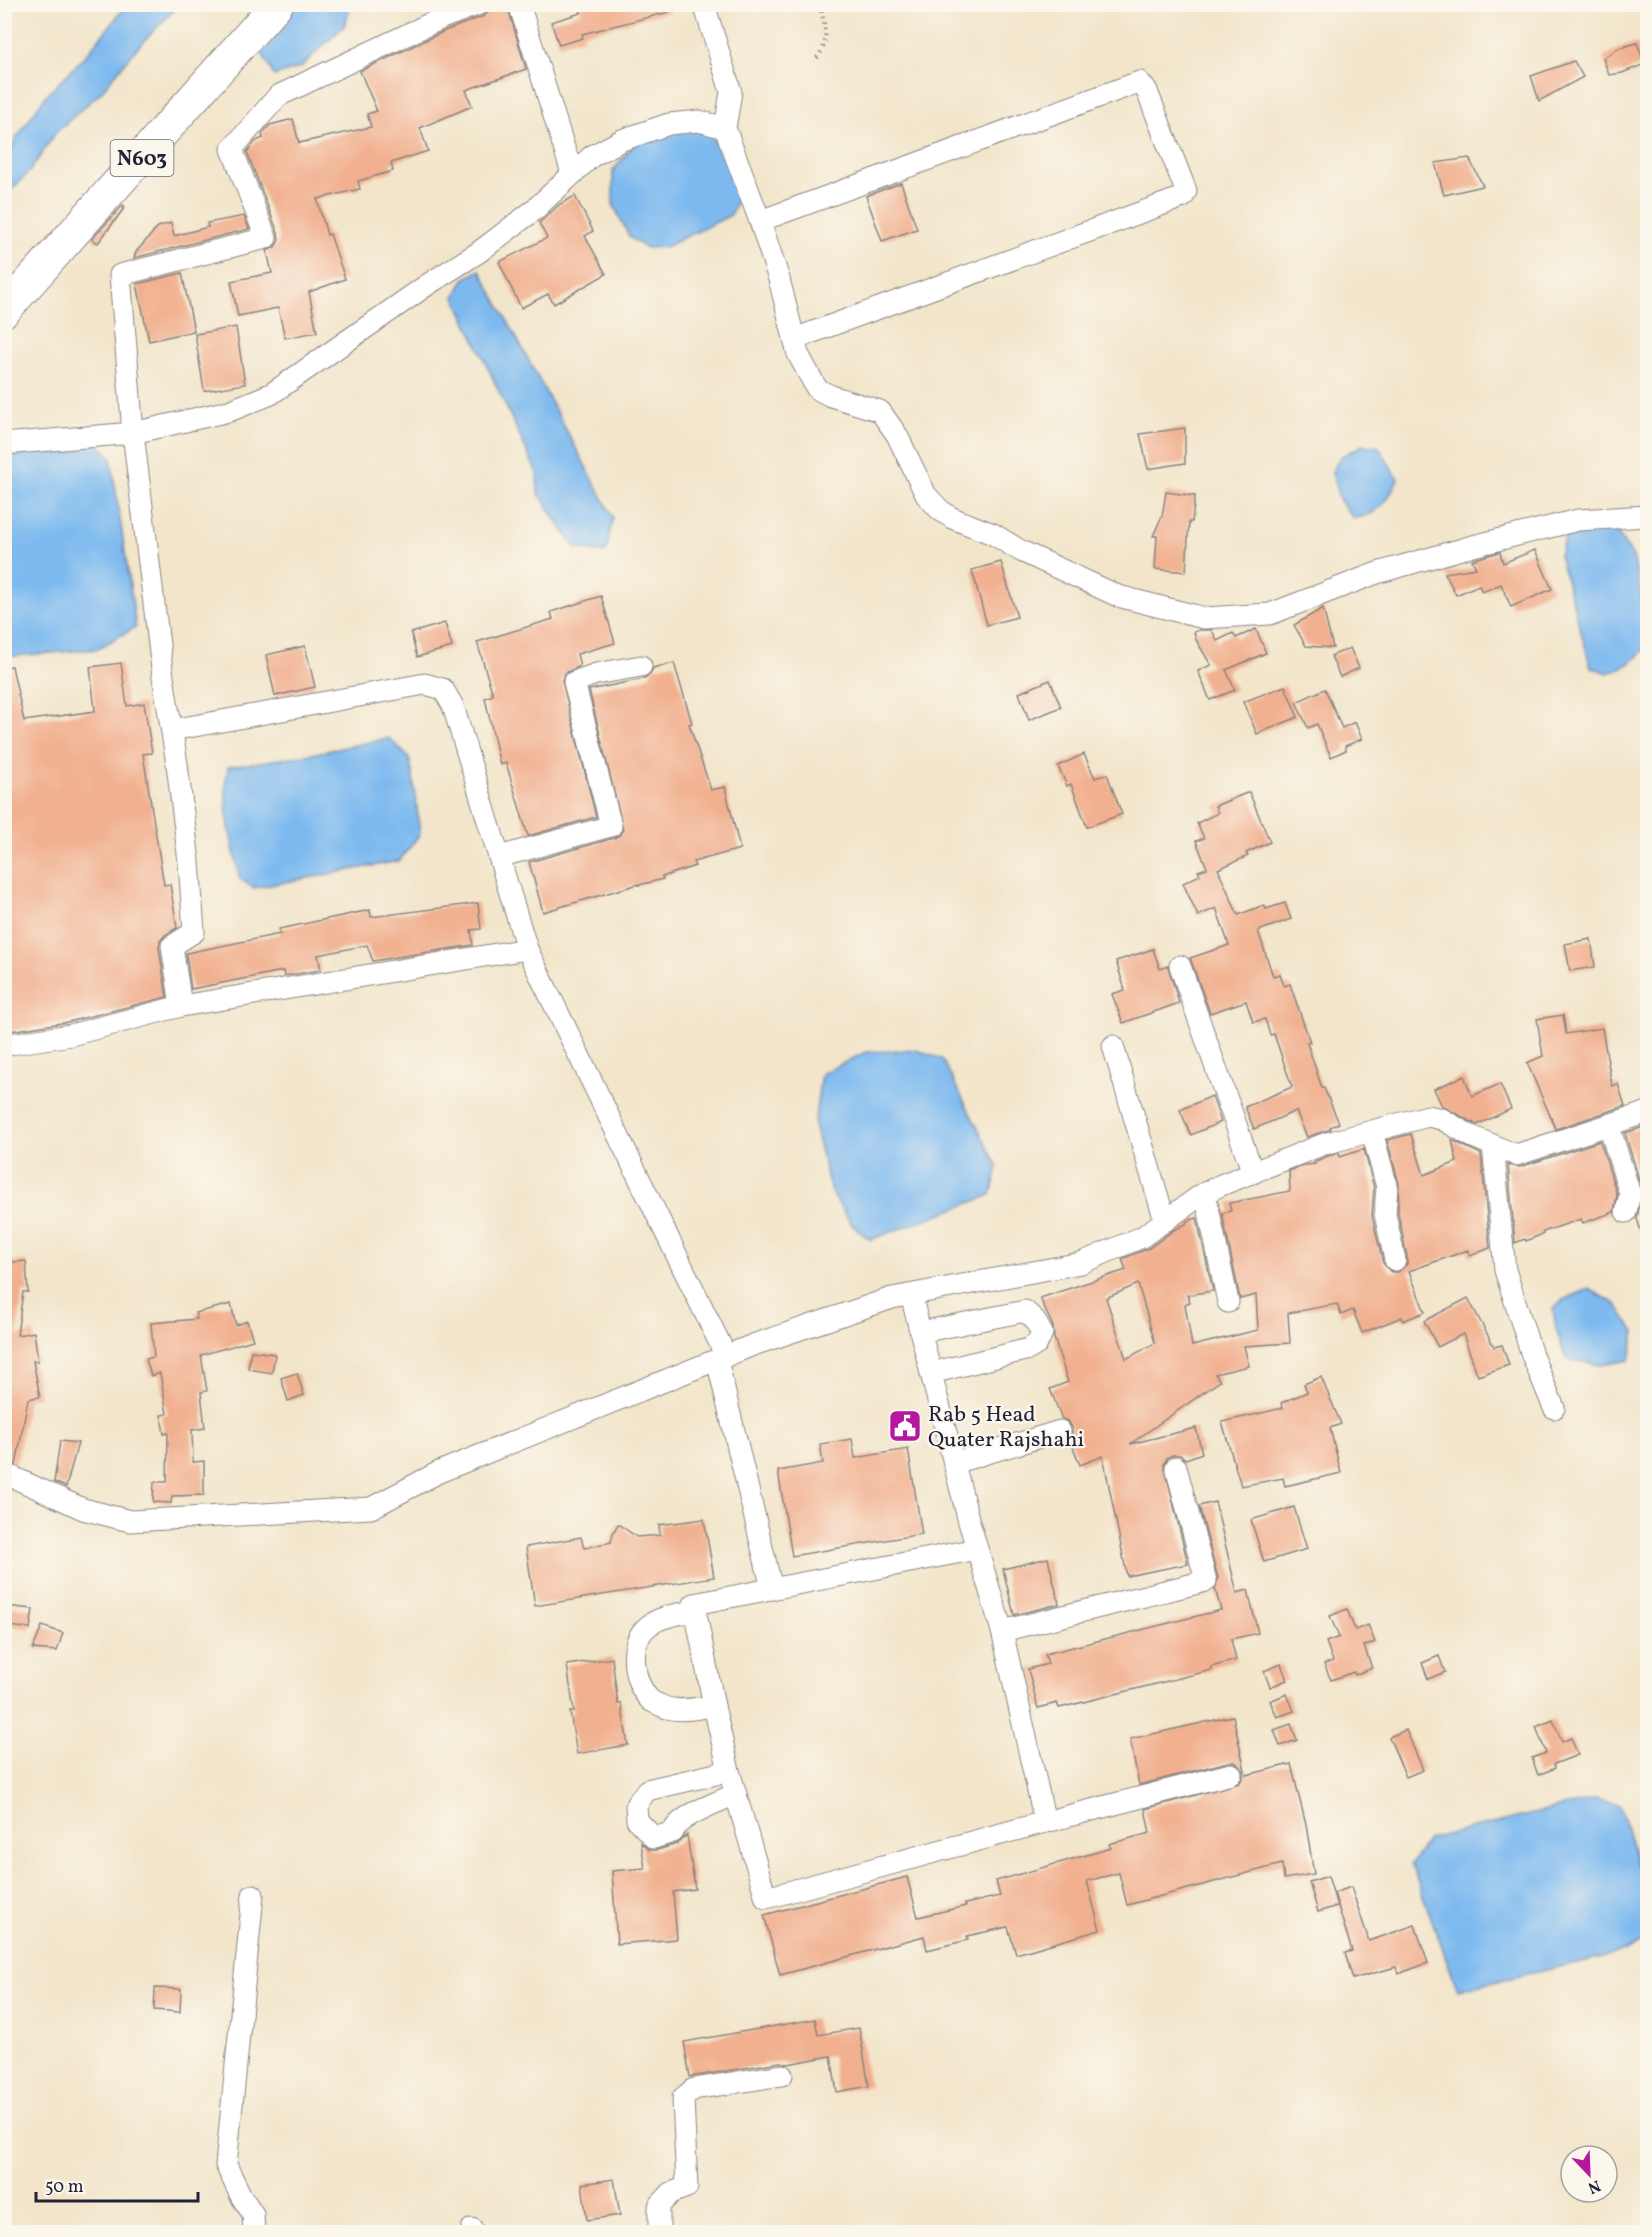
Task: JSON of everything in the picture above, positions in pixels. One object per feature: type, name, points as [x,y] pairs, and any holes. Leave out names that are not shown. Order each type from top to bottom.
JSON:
[{"type":"highway","name":"N603","points":[[4,311],[278,4]]},
{"type":"street","points":[[181,1006],[172,946],[194,932],[189,862],[163,677],[133,433],[120,275],[266,238],[232,149],[278,96],[442,18],[479,4]]},
{"type":"street","points":[[519,4],[572,174]]},
{"type":"street","points":[[704,4],[731,92],[725,128],[779,279],[801,362],[817,389],[843,400],[874,408],[887,418],[926,495],[951,518],[993,534],[1021,550],[1118,596],[1204,618],[1270,614],[1377,573],[1578,519],[1647,516]]},
{"type":"street","points":[[760,221],[1139,82],[1144,85],[1151,101],[1186,190],[1183,197],[794,339]]},
{"type":"street","points":[[4,444],[133,433],[229,411],[271,394],[427,285],[479,252],[534,210],[592,156],[622,140],[669,124],[699,121],[725,128]]},
{"type":"street","points":[[500,857],[611,826],[574,682],[596,674],[641,666]]},
{"type":"street","points":[[172,730],[425,684],[444,689],[453,706],[527,949],[722,1358],[772,1589]]},
{"type":"street","points":[[4,1045],[71,1035],[181,1006],[527,949]]},
{"type":"street","points":[[1180,966],[1252,1173]]},
{"type":"street","points":[[1113,1046],[1164,1221]]},
{"type":"street","points":[[4,1473],[83,1509],[130,1521],[371,1508],[440,1472],[722,1358],[870,1305],[911,1295],[1081,1263],[1142,1237],[1205,1193],[1324,1144],[1428,1116],[1442,1119],[1471,1136],[1516,1155],[1647,1112]]},
{"type":"street","points":[[1609,1126],[1630,1194],[1626,1212]]},
{"type":"street","points":[[1372,1132],[1387,1187],[1385,1214],[1395,1260]]},
{"type":"street","points":[[1493,1145],[1505,1270],[1532,1355],[1554,1408]]},
{"type":"street","points":[[1205,1193],[1228,1302]]},
{"type":"street","points":[[911,1295],[977,1549],[1002,1631],[1045,1822]]},
{"type":"street","points":[[921,1332],[1025,1311],[1034,1319],[1042,1333],[1037,1344],[1029,1349],[931,1373]]},
{"type":"street","points":[[954,1463],[1060,1431]]},
{"type":"street","points":[[1002,1631],[1206,1581],[1176,1467]]},
{"type":"street","points":[[977,1549],[694,1604],[729,1770],[766,1898],[1231,1774]]},
{"type":"street","points":[[695,1611],[669,1616],[647,1627],[636,1644],[636,1671],[640,1684],[651,1701],[668,1708],[687,1710],[714,1706]]},
{"type":"street","points":[[729,1770],[647,1790],[636,1805],[637,1820],[654,1838],[673,1832],[675,1826],[683,1819],[736,1794]]},
{"type":"street","points":[[253,1895],[226,2165],[241,2196],[253,2214],[254,2232]]},
{"type":"street","points":[[659,2232],[659,2206],[670,2193],[687,2187],[682,2098],[694,2089],[782,2075]]},
{"type":"path","points":[[817,58],[827,39],[820,4]]},
{"type":"water","points":[[127,5],[179,5],[137,48],[100,93],[56,132],[30,171],[5,196],[5,163],[15,140],[45,97],[86,55]]},
{"type":"water","points":[[288,5],[351,5],[344,26],[301,67],[274,76],[262,53],[275,21]]},
{"type":"water","points":[[684,126],[704,130],[727,153],[741,189],[731,215],[665,247],[646,248],[630,238],[613,204],[613,171],[637,140]]},
{"type":"water","points":[[480,270],[613,517],[606,553],[575,548],[538,492],[537,473],[455,297],[464,279]]},
{"type":"water","points":[[94,438],[111,458],[136,627],[97,649],[5,657],[5,446]]},
{"type":"water","points":[[1363,445],[1379,447],[1398,479],[1382,506],[1370,514],[1353,518],[1339,499],[1332,472],[1340,457]]},
{"type":"water","points":[[1613,528],[1633,556],[1643,603],[1645,649],[1629,664],[1608,673],[1591,667],[1559,555],[1568,530]]},
{"type":"water","points":[[389,738],[409,758],[420,834],[399,861],[254,888],[240,879],[226,809],[228,767],[306,755]]},
{"type":"water","points":[[917,1050],[942,1059],[998,1167],[991,1195],[870,1240],[853,1226],[831,1192],[814,1125],[821,1074],[866,1052]]},
{"type":"water","points":[[1589,1289],[1616,1304],[1635,1332],[1630,1360],[1600,1365],[1566,1359],[1556,1329],[1553,1309],[1563,1300]]},
{"type":"water","points":[[1595,1799],[1620,1805],[1647,1898],[1647,1940],[1625,1952],[1458,1990],[1411,1864],[1429,1839]]},
{"type":"building","points":[[507,4],[526,69],[466,90],[472,106],[420,128],[428,151],[391,163],[393,171],[358,181],[360,189],[317,199],[327,235],[330,234],[345,279],[309,292],[317,332],[285,338],[278,308],[238,316],[231,281],[272,273],[267,251],[275,247],[279,240],[247,152],[256,141],[263,138],[262,134],[270,125],[293,119],[299,143],[371,127],[367,114],[377,111],[360,71],[447,30],[484,16],[491,8]]},
{"type":"building","points":[[579,4],[668,4],[669,12],[582,34],[583,38],[559,45],[551,22],[581,13]]},
{"type":"building","points":[[1637,43],[1645,64],[1622,73],[1609,75],[1603,58],[1619,48]]},
{"type":"building","points":[[1574,61],[1583,77],[1539,101],[1531,76]]},
{"type":"building","points":[[1469,158],[1483,186],[1444,195],[1435,163]]},
{"type":"building","points":[[901,183],[917,229],[882,241],[866,196]]},
{"type":"building","points":[[575,196],[593,231],[585,236],[606,274],[554,304],[548,294],[521,308],[499,262],[547,238],[539,223],[560,204]]},
{"type":"building","points":[[123,205],[125,207],[98,243],[92,239]]},
{"type":"building","points":[[244,216],[249,229],[134,258],[136,252],[158,227],[171,223],[174,236],[208,227],[207,223]]},
{"type":"building","points":[[182,273],[194,331],[149,341],[137,284]]},
{"type":"building","points":[[236,327],[245,384],[204,391],[195,334]]},
{"type":"building","points":[[1185,428],[1185,463],[1148,469],[1140,434]]},
{"type":"building","points":[[1166,492],[1195,496],[1192,522],[1189,522],[1186,572],[1155,569],[1157,536],[1153,536],[1162,516]]},
{"type":"building","points":[[1535,550],[1552,589],[1511,607],[1501,584],[1482,592],[1479,585],[1456,595],[1445,573],[1476,568],[1472,560],[1500,552],[1503,563]]},
{"type":"building","points":[[1001,562],[1017,617],[987,625],[972,570]]},
{"type":"building","points":[[601,596],[615,643],[577,654],[580,666],[565,673],[562,680],[596,817],[528,836],[506,763],[500,765],[485,698],[493,695],[477,642],[553,619],[551,612]]},
{"type":"building","points":[[1323,608],[1333,648],[1306,646],[1294,625]]},
{"type":"building","points":[[445,623],[452,647],[417,657],[411,633]]},
{"type":"building","points":[[1256,629],[1266,653],[1226,670],[1235,690],[1210,700],[1198,671],[1211,665],[1196,640],[1194,632],[1212,630],[1217,641],[1233,633],[1236,638]]},
{"type":"building","points":[[305,646],[315,687],[275,696],[266,655]]},
{"type":"building","points":[[1350,648],[1359,668],[1340,677],[1331,656]]},
{"type":"building","points":[[121,663],[127,706],[144,703],[152,753],[143,754],[164,885],[170,884],[177,928],[160,941],[159,948],[167,997],[68,1022],[4,1032],[4,667],[12,666],[24,721],[95,711],[90,667]]},
{"type":"building","points":[[674,663],[692,723],[689,724],[711,790],[725,787],[740,849],[693,862],[695,866],[662,877],[663,879],[543,912],[529,862],[614,838],[620,835],[623,829],[589,690],[643,679],[650,675],[653,668]]},
{"type":"building","points":[[1050,680],[1061,707],[1029,720],[1019,693]]},
{"type":"building","points":[[1285,686],[1298,717],[1257,734],[1243,702]]},
{"type":"building","points":[[1325,689],[1342,728],[1355,722],[1362,739],[1345,746],[1346,750],[1331,757],[1317,724],[1308,728],[1296,702]]},
{"type":"building","points":[[1084,754],[1095,778],[1107,774],[1122,814],[1087,827],[1071,784],[1067,786],[1058,766]]},
{"type":"building","points":[[1249,792],[1270,842],[1246,853],[1248,856],[1218,869],[1238,915],[1264,905],[1266,909],[1285,903],[1291,919],[1258,931],[1273,976],[1280,974],[1284,986],[1290,984],[1310,1042],[1307,1043],[1322,1088],[1339,1123],[1330,1127],[1331,1129],[1307,1137],[1296,1111],[1254,1129],[1245,1107],[1292,1087],[1274,1034],[1270,1035],[1265,1019],[1253,1022],[1246,1001],[1210,1013],[1190,958],[1229,945],[1216,908],[1198,916],[1183,883],[1200,875],[1198,871],[1207,868],[1196,841],[1204,838],[1197,823],[1218,813],[1215,806]]},
{"type":"building","points":[[478,903],[481,929],[471,930],[473,945],[373,961],[367,945],[318,955],[321,970],[284,976],[283,971],[191,989],[186,953],[280,934],[279,929],[370,910],[371,917]]},
{"type":"building","points":[[1591,939],[1595,967],[1570,971],[1565,944]]},
{"type":"building","points":[[1153,949],[1160,969],[1168,966],[1179,1003],[1123,1023],[1112,994],[1125,990],[1116,961]]},
{"type":"building","points":[[1563,1015],[1566,1034],[1602,1028],[1612,1086],[1618,1084],[1625,1106],[1556,1129],[1527,1063],[1543,1056],[1537,1019]]},
{"type":"building","points":[[1464,1076],[1472,1096],[1500,1084],[1511,1109],[1477,1125],[1442,1106],[1434,1089]]},
{"type":"building","points":[[1212,1096],[1221,1122],[1191,1135],[1180,1110]]},
{"type":"building","points":[[1647,1126],[1647,1155],[1641,1157],[1647,1173],[1647,1242],[1645,1243],[1637,1219],[1642,1190],[1625,1133]]},
{"type":"building","points":[[1411,1134],[1424,1175],[1457,1162],[1452,1140],[1481,1154],[1490,1248],[1470,1256],[1468,1250],[1409,1271],[1425,1312],[1403,1321],[1402,1317],[1362,1333],[1353,1310],[1341,1315],[1337,1304],[1288,1313],[1290,1343],[1244,1346],[1249,1366],[1215,1374],[1220,1381],[1130,1444],[1196,1428],[1202,1453],[1186,1459],[1180,1455],[1172,1455],[1164,1464],[1188,1564],[1127,1576],[1103,1456],[1080,1465],[1070,1439],[1072,1427],[1068,1421],[1062,1419],[1050,1389],[1068,1382],[1054,1338],[1053,1327],[1040,1298],[1126,1270],[1122,1259],[1149,1248],[1186,1224],[1187,1221],[1197,1218],[1213,1291],[1187,1295],[1190,1302],[1185,1304],[1192,1346],[1258,1330],[1256,1295],[1240,1299],[1222,1213],[1231,1211],[1229,1203],[1290,1191],[1289,1171],[1315,1164],[1314,1162],[1328,1156],[1339,1153],[1340,1157],[1364,1149],[1374,1188],[1372,1216],[1383,1263],[1391,1272],[1398,1272],[1407,1264],[1407,1257],[1398,1213],[1399,1184],[1387,1140]],"holes":[[[1138,1284],[1155,1343],[1126,1359],[1106,1298]]]},
{"type":"building","points":[[1600,1141],[1617,1195],[1614,1212],[1583,1223],[1581,1219],[1543,1232],[1526,1241],[1525,1239],[1515,1243],[1508,1165],[1520,1167]]},
{"type":"building","points":[[26,1261],[28,1292],[23,1292],[17,1335],[34,1332],[38,1361],[33,1361],[40,1397],[28,1399],[16,1465],[4,1461],[4,1263]]},
{"type":"building","points":[[1468,1298],[1494,1347],[1502,1345],[1509,1365],[1478,1376],[1463,1334],[1438,1347],[1424,1321]]},
{"type":"building","points":[[231,1304],[236,1325],[247,1321],[253,1340],[201,1355],[207,1391],[201,1392],[205,1428],[192,1430],[193,1462],[204,1461],[204,1495],[172,1496],[171,1503],[153,1502],[154,1482],[167,1482],[168,1433],[164,1434],[161,1415],[167,1414],[160,1373],[151,1376],[146,1359],[154,1357],[151,1323],[197,1319],[195,1313]]},
{"type":"building","points":[[251,1351],[275,1354],[272,1373],[248,1369]]},
{"type":"building","points":[[297,1373],[304,1395],[288,1401],[281,1378]]},
{"type":"building","points":[[1321,1377],[1341,1424],[1330,1428],[1341,1473],[1285,1486],[1283,1478],[1241,1486],[1222,1422],[1283,1408],[1281,1403],[1307,1392],[1304,1384]]},
{"type":"building","points":[[852,1439],[855,1458],[908,1449],[922,1534],[792,1556],[778,1471],[823,1463],[820,1444]]},
{"type":"building","points":[[60,1441],[78,1443],[66,1487],[54,1482]]},
{"type":"building","points":[[1215,1502],[1237,1593],[1248,1590],[1258,1633],[1231,1639],[1236,1660],[1211,1667],[1212,1670],[1059,1708],[1057,1703],[1038,1708],[1028,1669],[1048,1664],[1045,1654],[1221,1610],[1215,1589],[1218,1578],[1199,1506]]},
{"type":"building","points":[[1294,1507],[1307,1549],[1264,1562],[1251,1520]]},
{"type":"building","points":[[704,1519],[714,1577],[535,1606],[526,1547],[581,1537],[584,1548],[611,1542],[618,1524],[637,1537],[660,1535],[659,1525]]},
{"type":"building","points":[[1048,1558],[1059,1604],[1014,1615],[1003,1569]]},
{"type":"building","points":[[4,1606],[33,1609],[30,1629],[4,1625]]},
{"type":"building","points":[[1347,1609],[1355,1630],[1368,1625],[1375,1642],[1364,1646],[1372,1668],[1355,1675],[1354,1672],[1331,1680],[1324,1664],[1333,1661],[1326,1642],[1339,1637],[1330,1616]]},
{"type":"building","points":[[42,1626],[63,1633],[57,1651],[33,1649]]},
{"type":"building","points":[[1439,1656],[1445,1672],[1428,1679],[1422,1663]]},
{"type":"building","points":[[612,1658],[618,1704],[621,1703],[628,1745],[577,1754],[570,1712],[574,1712],[567,1665]]},
{"type":"building","points":[[1281,1664],[1287,1680],[1270,1687],[1264,1671]]},
{"type":"building","points":[[1287,1694],[1294,1711],[1277,1717],[1270,1701]]},
{"type":"building","points":[[1233,1716],[1246,1775],[1291,1764],[1306,1825],[1314,1874],[1284,1879],[1282,1864],[1127,1905],[1119,1873],[1087,1881],[1100,1930],[1016,1954],[1008,1927],[967,1936],[968,1940],[927,1950],[924,1936],[780,1975],[764,1915],[907,1877],[918,1917],[966,1906],[965,1904],[1000,1896],[996,1881],[1111,1848],[1109,1844],[1150,1833],[1145,1809],[1239,1783],[1243,1777],[1243,1770],[1235,1762],[1228,1762],[1139,1785],[1130,1739]]},
{"type":"building","points":[[1553,1720],[1562,1742],[1571,1738],[1578,1755],[1554,1764],[1555,1768],[1538,1775],[1532,1758],[1546,1753],[1536,1727]]},
{"type":"building","points":[[1291,1724],[1297,1740],[1280,1746],[1274,1730]]},
{"type":"building","points":[[1406,1730],[1423,1770],[1406,1777],[1389,1737]]},
{"type":"building","points":[[687,1835],[695,1889],[673,1892],[677,1939],[617,1944],[612,1871],[645,1868],[641,1843],[650,1850],[657,1850],[677,1844]]},
{"type":"building","points":[[1328,1876],[1337,1906],[1318,1912],[1309,1882]]},
{"type":"building","points":[[1351,1887],[1369,1941],[1415,1925],[1428,1963],[1398,1974],[1396,1967],[1353,1979],[1345,1953],[1352,1951],[1334,1893]]},
{"type":"building","points":[[155,1988],[181,1989],[180,2012],[154,2010]]},
{"type":"building","points":[[815,2019],[818,2035],[859,2028],[869,2086],[837,2092],[831,2056],[690,2077],[684,2042]]},
{"type":"building","points":[[614,2179],[620,2215],[587,2220],[582,2184]]},
{"type":"place","name":"Rab 5 Head Quater Rajshahi","points":[[905,1426]]}]
